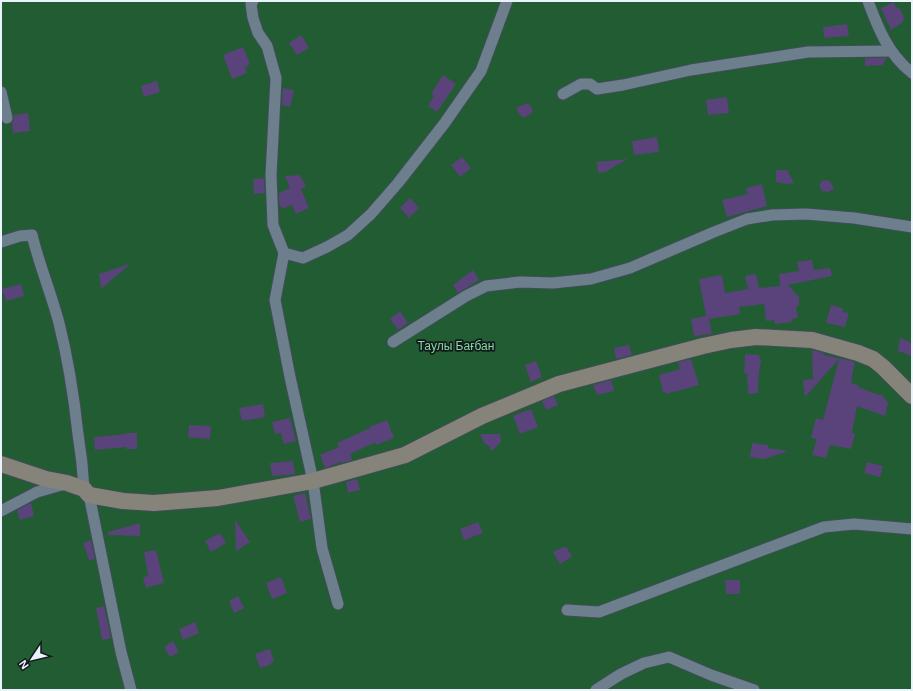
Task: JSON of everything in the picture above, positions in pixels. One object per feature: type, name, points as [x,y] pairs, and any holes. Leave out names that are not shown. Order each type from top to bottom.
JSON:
[{"type":"street","points":[[253,1],[251,4],[253,18],[258,33],[267,46],[276,78],[271,182],[274,225],[284,253],[275,300],[290,378],[313,481],[322,548],[338,604]]},
{"type":"street","points":[[284,253],[303,258],[327,248],[348,235],[371,214],[403,177],[444,124],[481,71],[507,1]]},
{"type":"street","points":[[868,1],[879,31],[891,51],[912,73]]},
{"type":"street","points":[[563,94],[580,84],[590,84],[597,89],[623,85],[691,70],[808,52],[891,51]]},
{"type":"street","points":[[1,92],[7,118]]},
{"type":"street","points":[[393,342],[466,296],[486,286],[520,282],[552,283],[591,279],[630,268],[747,219],[772,215],[806,214],[854,218],[912,227]]},
{"type":"street","points":[[1,242],[20,236],[32,235],[50,290],[66,358],[76,412],[87,492],[121,652],[131,690]]},
{"type":"street","points":[[1,464],[46,479],[67,483],[87,492],[123,501],[154,503],[218,498],[313,481],[405,455],[482,416],[559,384],[703,346],[731,340],[756,337],[812,340],[858,353],[873,359],[912,396]]},
{"type":"street","points":[[1,511],[37,492],[67,483]]},
{"type":"street","points":[[567,610],[599,612],[824,527],[854,524],[912,529]]},
{"type":"street","points":[[596,690],[620,674],[644,663],[669,657],[711,675],[754,690]]},
{"type":"green space","name":"Таулы Бағбан","points":[[1,1],[912,1],[912,690],[1,690]]},
{"type":"building","points":[[894,2],[895,6],[900,9],[904,17],[903,22],[891,30],[881,8]]},
{"type":"building","points":[[847,24],[849,36],[824,38],[823,27]]},
{"type":"building","points":[[301,35],[309,48],[297,55],[289,43]]},
{"type":"building","points":[[243,47],[250,64],[245,68],[247,73],[232,79],[223,55]]},
{"type":"building","points":[[865,58],[887,58],[882,65],[865,66]]},
{"type":"building","points":[[443,75],[456,84],[437,112],[428,106],[434,96],[431,94]]},
{"type":"building","points":[[157,81],[160,92],[144,97],[141,86]]},
{"type":"building","points":[[283,88],[294,90],[290,107],[282,105]]},
{"type":"building","points":[[727,97],[729,113],[708,115],[706,100]]},
{"type":"building","points":[[527,103],[531,106],[533,112],[524,118],[519,114],[516,108]]},
{"type":"building","points":[[28,113],[30,131],[13,133],[12,123],[14,120],[14,115]]},
{"type":"building","points":[[657,137],[659,152],[634,155],[632,141]]},
{"type":"building","points":[[462,157],[471,168],[460,177],[451,165]]},
{"type":"building","points":[[628,159],[605,172],[598,173],[597,162]]},
{"type":"building","points":[[776,170],[787,170],[794,183],[786,184],[776,182]]},
{"type":"building","points":[[300,175],[306,187],[301,189],[309,208],[296,214],[292,205],[282,209],[279,202],[279,193],[290,188],[285,176]]},
{"type":"building","points":[[264,178],[265,193],[254,194],[253,179]]},
{"type":"building","points":[[824,180],[830,181],[834,189],[828,192],[822,191],[819,185]]},
{"type":"building","points":[[762,184],[767,206],[727,217],[722,200],[748,194],[746,188]]},
{"type":"building","points":[[410,198],[419,208],[409,218],[400,208]]},
{"type":"building","points":[[812,260],[814,270],[830,268],[832,276],[788,285],[799,297],[799,305],[796,307],[798,318],[791,319],[792,322],[775,324],[774,320],[766,321],[764,304],[739,307],[740,314],[709,319],[712,334],[694,336],[691,319],[706,316],[699,279],[722,275],[725,293],[748,289],[745,276],[756,274],[759,288],[780,286],[779,274],[799,271],[797,262]]},
{"type":"building","points":[[129,265],[101,289],[99,274]]},
{"type":"building","points":[[473,270],[479,280],[458,293],[453,285]]},
{"type":"building","points":[[21,284],[24,296],[6,301],[2,289]]},
{"type":"building","points":[[831,305],[843,308],[842,312],[849,313],[845,327],[826,323]]},
{"type":"building","points":[[400,311],[408,323],[398,330],[390,319]]},
{"type":"building","points":[[900,338],[910,342],[912,345],[912,356],[898,351]]},
{"type":"building","points":[[629,345],[632,355],[616,359],[614,348]]},
{"type":"building","points":[[812,350],[823,353],[824,355],[855,362],[851,383],[859,385],[858,387],[882,395],[888,403],[885,416],[857,406],[852,433],[855,434],[851,449],[830,445],[826,458],[812,455],[817,439],[811,438],[816,418],[823,420],[839,359],[805,397],[803,380],[813,379]]},
{"type":"building","points":[[745,354],[759,355],[761,361],[758,393],[748,394],[747,373],[744,373]]},
{"type":"building","points":[[691,359],[699,385],[666,394],[663,392],[659,375],[680,369],[678,362]]},
{"type":"building","points":[[536,361],[542,377],[531,382],[525,365]]},
{"type":"building","points":[[611,380],[614,391],[597,395],[593,385]]},
{"type":"building","points":[[554,396],[558,405],[546,410],[542,401]]},
{"type":"building","points":[[263,404],[265,417],[242,421],[239,408]]},
{"type":"building","points":[[531,409],[538,427],[520,434],[513,416]]},
{"type":"building","points":[[290,418],[296,441],[284,444],[281,433],[275,434],[272,422]]},
{"type":"building","points":[[387,420],[394,438],[376,445],[376,442],[350,454],[352,460],[341,462],[325,468],[320,455],[339,447],[337,443]]},
{"type":"building","points":[[189,425],[211,426],[210,439],[188,437]]},
{"type":"building","points":[[137,433],[137,449],[126,449],[126,447],[95,450],[94,437]]},
{"type":"building","points":[[480,434],[500,434],[501,442],[492,451],[488,445],[485,444]]},
{"type":"building","points":[[752,443],[769,445],[768,448],[788,451],[764,459],[750,457]]},
{"type":"building","points":[[293,461],[295,474],[272,476],[270,463]]},
{"type":"building","points":[[867,462],[883,466],[880,477],[864,473]]},
{"type":"building","points":[[357,479],[360,490],[348,493],[346,482]]},
{"type":"building","points":[[305,493],[311,519],[300,522],[293,496]]},
{"type":"building","points":[[31,503],[34,516],[20,520],[17,510]]},
{"type":"building","points":[[235,520],[250,542],[236,551]]},
{"type":"building","points":[[478,522],[483,533],[464,540],[460,529]]},
{"type":"building","points":[[140,523],[140,536],[108,535],[108,532]]},
{"type":"building","points":[[220,533],[226,543],[211,552],[205,541]]},
{"type":"building","points":[[91,540],[95,559],[89,560],[83,543]]},
{"type":"building","points":[[566,546],[572,557],[560,564],[553,552]]},
{"type":"building","points":[[156,550],[164,583],[146,588],[143,577],[148,576],[144,552]]},
{"type":"building","points":[[281,577],[287,593],[272,599],[266,583]]},
{"type":"building","points":[[725,580],[740,580],[740,594],[726,594]]},
{"type":"building","points":[[238,596],[244,608],[234,613],[229,601]]},
{"type":"building","points":[[104,606],[111,638],[102,640],[96,608]]},
{"type":"building","points":[[195,622],[199,633],[183,640],[179,629]]},
{"type":"building","points":[[173,641],[179,652],[170,657],[164,647]]},
{"type":"building","points":[[270,649],[274,661],[271,662],[272,664],[260,668],[255,654]]}]
